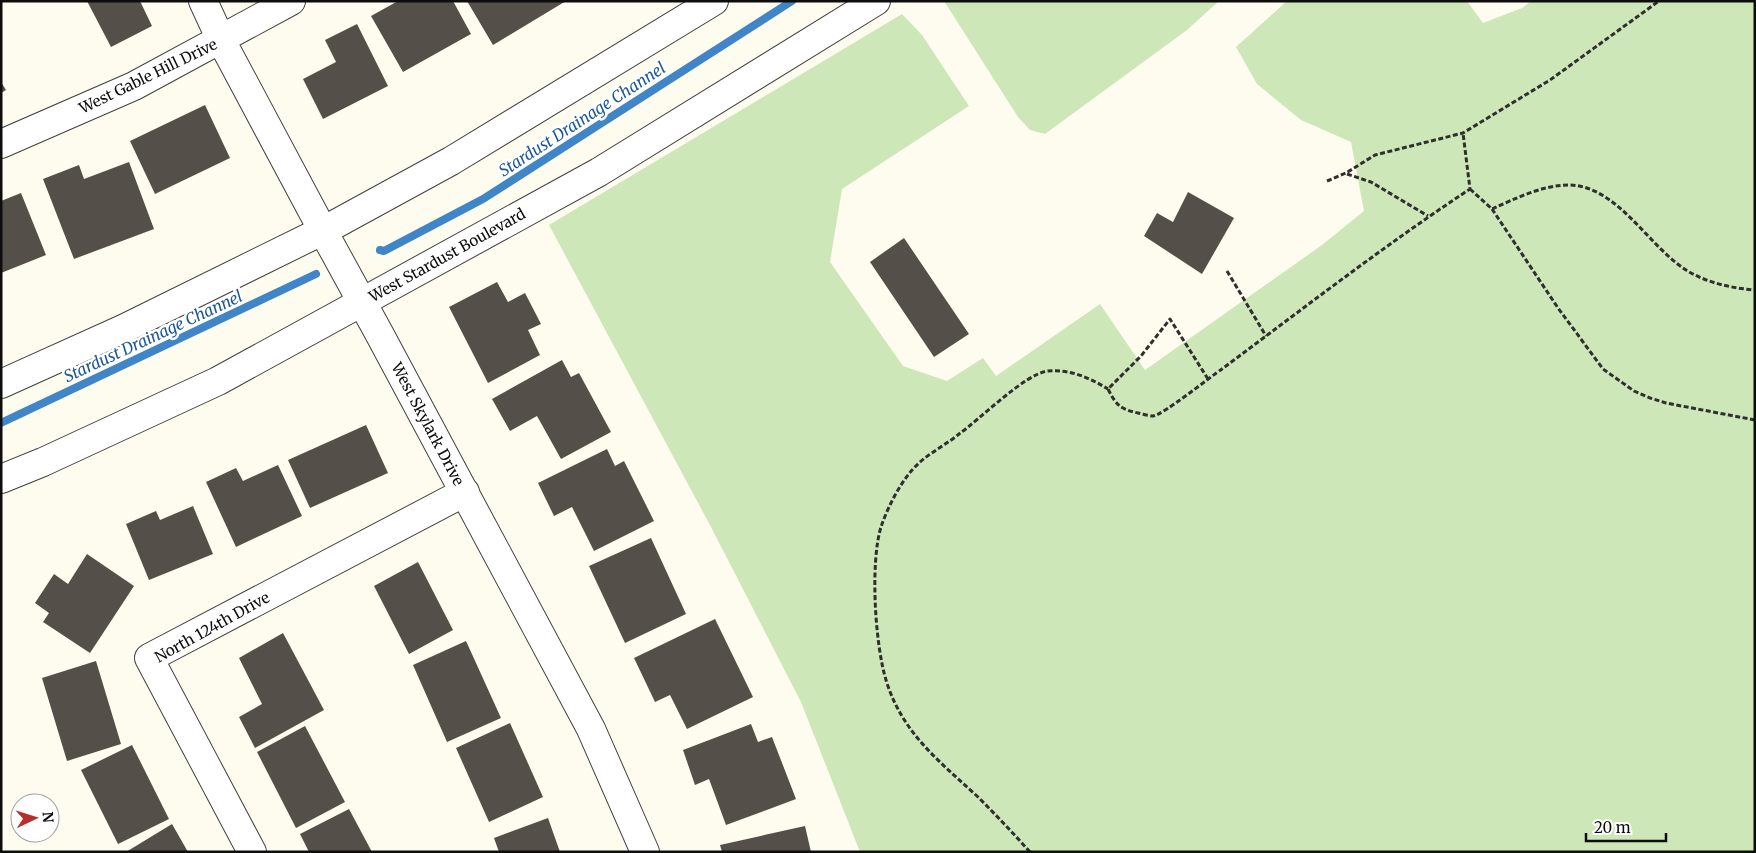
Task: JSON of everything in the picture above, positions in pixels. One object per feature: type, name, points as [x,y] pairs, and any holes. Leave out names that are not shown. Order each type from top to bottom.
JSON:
[{"type":"street","name":"West Skylark Drive","points":[[202,1],[323,231],[363,302],[591,729],[645,852]]},
{"type":"street","name":"West Gable Hill Drive","points":[[1,144],[134,86],[292,1]]},
{"type":"street","points":[[1,384],[123,329],[323,231],[451,161],[714,1]]},
{"type":"street","name":"West Stardust Boulevard","points":[[1,479],[43,462],[218,381],[363,302],[599,172],[876,1]]},
{"type":"street","name":"North 124th Drive","points":[[252,852],[149,658],[464,492]]},
{"type":"path","points":[[1328,181],[1346,173],[1375,155],[1463,133],[1550,80],[1659,1]]},
{"type":"path","points":[[1463,133],[1470,188],[1492,209],[1558,308],[1603,369],[1634,391],[1650,398],[1666,403],[1755,420]]},
{"type":"path","points":[[1346,173],[1370,182],[1428,216]]},
{"type":"path","points":[[1492,209],[1518,197],[1556,186],[1572,185],[1588,188],[1598,192],[1617,206],[1659,249],[1686,270],[1712,283],[1755,290]]},
{"type":"path","points":[[1030,852],[994,813],[923,746],[910,731],[894,703],[886,682],[880,658],[877,630],[876,555],[880,529],[898,490],[919,463],[960,434],[1002,399],[1038,374],[1047,371],[1080,375],[1108,389],[1118,406],[1123,409],[1153,416],[1162,412],[1428,216],[1470,188]]},
{"type":"path","points":[[1227,271],[1266,336]]},
{"type":"path","points":[[1108,389],[1141,356],[1170,319],[1208,379]]},
{"type":"green space","points":[[944,1],[1219,1],[1187,30],[1045,134],[1030,130],[1018,117]]},
{"type":"green space","points":[[1287,1],[1467,1],[1483,23],[1522,8],[1531,1],[1755,1],[1755,852],[860,852],[801,702],[711,527],[549,225],[902,14],[922,35],[969,106],[842,189],[830,262],[903,366],[947,381],[983,358],[996,376],[1100,304],[1145,370],[1322,245],[1364,211],[1351,142],[1301,120],[1257,84],[1236,47]]},
{"type":"building","points":[[87,1],[140,1],[152,26],[111,47]]},
{"type":"building","points":[[398,1],[453,1],[471,34],[403,72],[371,16]]},
{"type":"building","points":[[467,1],[566,1],[493,45]]},
{"type":"building","points":[[357,24],[388,86],[323,119],[303,79],[336,62],[325,40]]},
{"type":"building","points":[[1,82],[6,90],[1,93]]},
{"type":"building","points":[[205,105],[230,158],[155,194],[130,141]]},
{"type":"building","points":[[129,162],[154,229],[74,259],[43,179],[79,165],[84,179]]},
{"type":"building","points":[[1188,192],[1234,218],[1202,274],[1144,236],[1157,213],[1173,222]]},
{"type":"building","points":[[21,193],[46,255],[1,273],[1,201]]},
{"type":"building","points":[[904,238],[969,334],[934,357],[870,262]]},
{"type":"building","points":[[497,282],[508,302],[525,293],[541,324],[528,330],[540,355],[488,383],[449,307]]},
{"type":"building","points":[[562,360],[571,377],[579,373],[611,432],[561,459],[537,416],[510,431],[492,399]]},
{"type":"building","points":[[366,425],[388,473],[310,508],[288,460]]},
{"type":"building","points":[[607,449],[615,466],[624,461],[654,521],[594,551],[572,507],[554,516],[538,483]]},
{"type":"building","points":[[278,465],[302,516],[236,547],[206,482],[236,468],[243,481]]},
{"type":"building","points":[[193,506],[213,554],[149,580],[126,524],[156,511],[160,520]]},
{"type":"building","points":[[651,538],[686,614],[625,643],[589,566]]},
{"type":"building","points":[[87,554],[134,586],[90,653],[43,622],[49,613],[35,603],[54,574],[68,584]]},
{"type":"building","points":[[418,562],[453,630],[409,654],[374,586]]},
{"type":"building","points":[[715,619],[753,697],[687,729],[670,695],[655,702],[634,658]]},
{"type":"building","points":[[283,633],[324,710],[255,748],[239,717],[262,704],[239,658]]},
{"type":"building","points":[[466,641],[501,718],[447,742],[413,665]]},
{"type":"building","points":[[96,661],[121,744],[67,761],[42,678]]},
{"type":"building","points":[[510,723],[543,797],[489,822],[456,748]]},
{"type":"building","points":[[751,724],[758,742],[772,737],[796,799],[726,825],[709,779],[695,785],[683,750]]},
{"type":"building","points":[[305,726],[345,802],[296,828],[257,752]]},
{"type":"building","points":[[132,745],[169,819],[118,844],[81,770]]},
{"type":"building","points":[[349,809],[372,852],[309,852],[300,834]]},
{"type":"building","points":[[548,818],[560,852],[499,852],[494,838]]},
{"type":"building","points":[[172,824],[188,852],[126,852]]},
{"type":"building","points":[[805,826],[811,852],[722,852],[720,845]]},
{"type":"waterway","name":"Stardust Drainage Channel","points":[[380,250],[384,251],[483,199],[792,1]]},
{"type":"waterway","name":"Stardust Drainage Channel","points":[[1,423],[316,274]]}]
